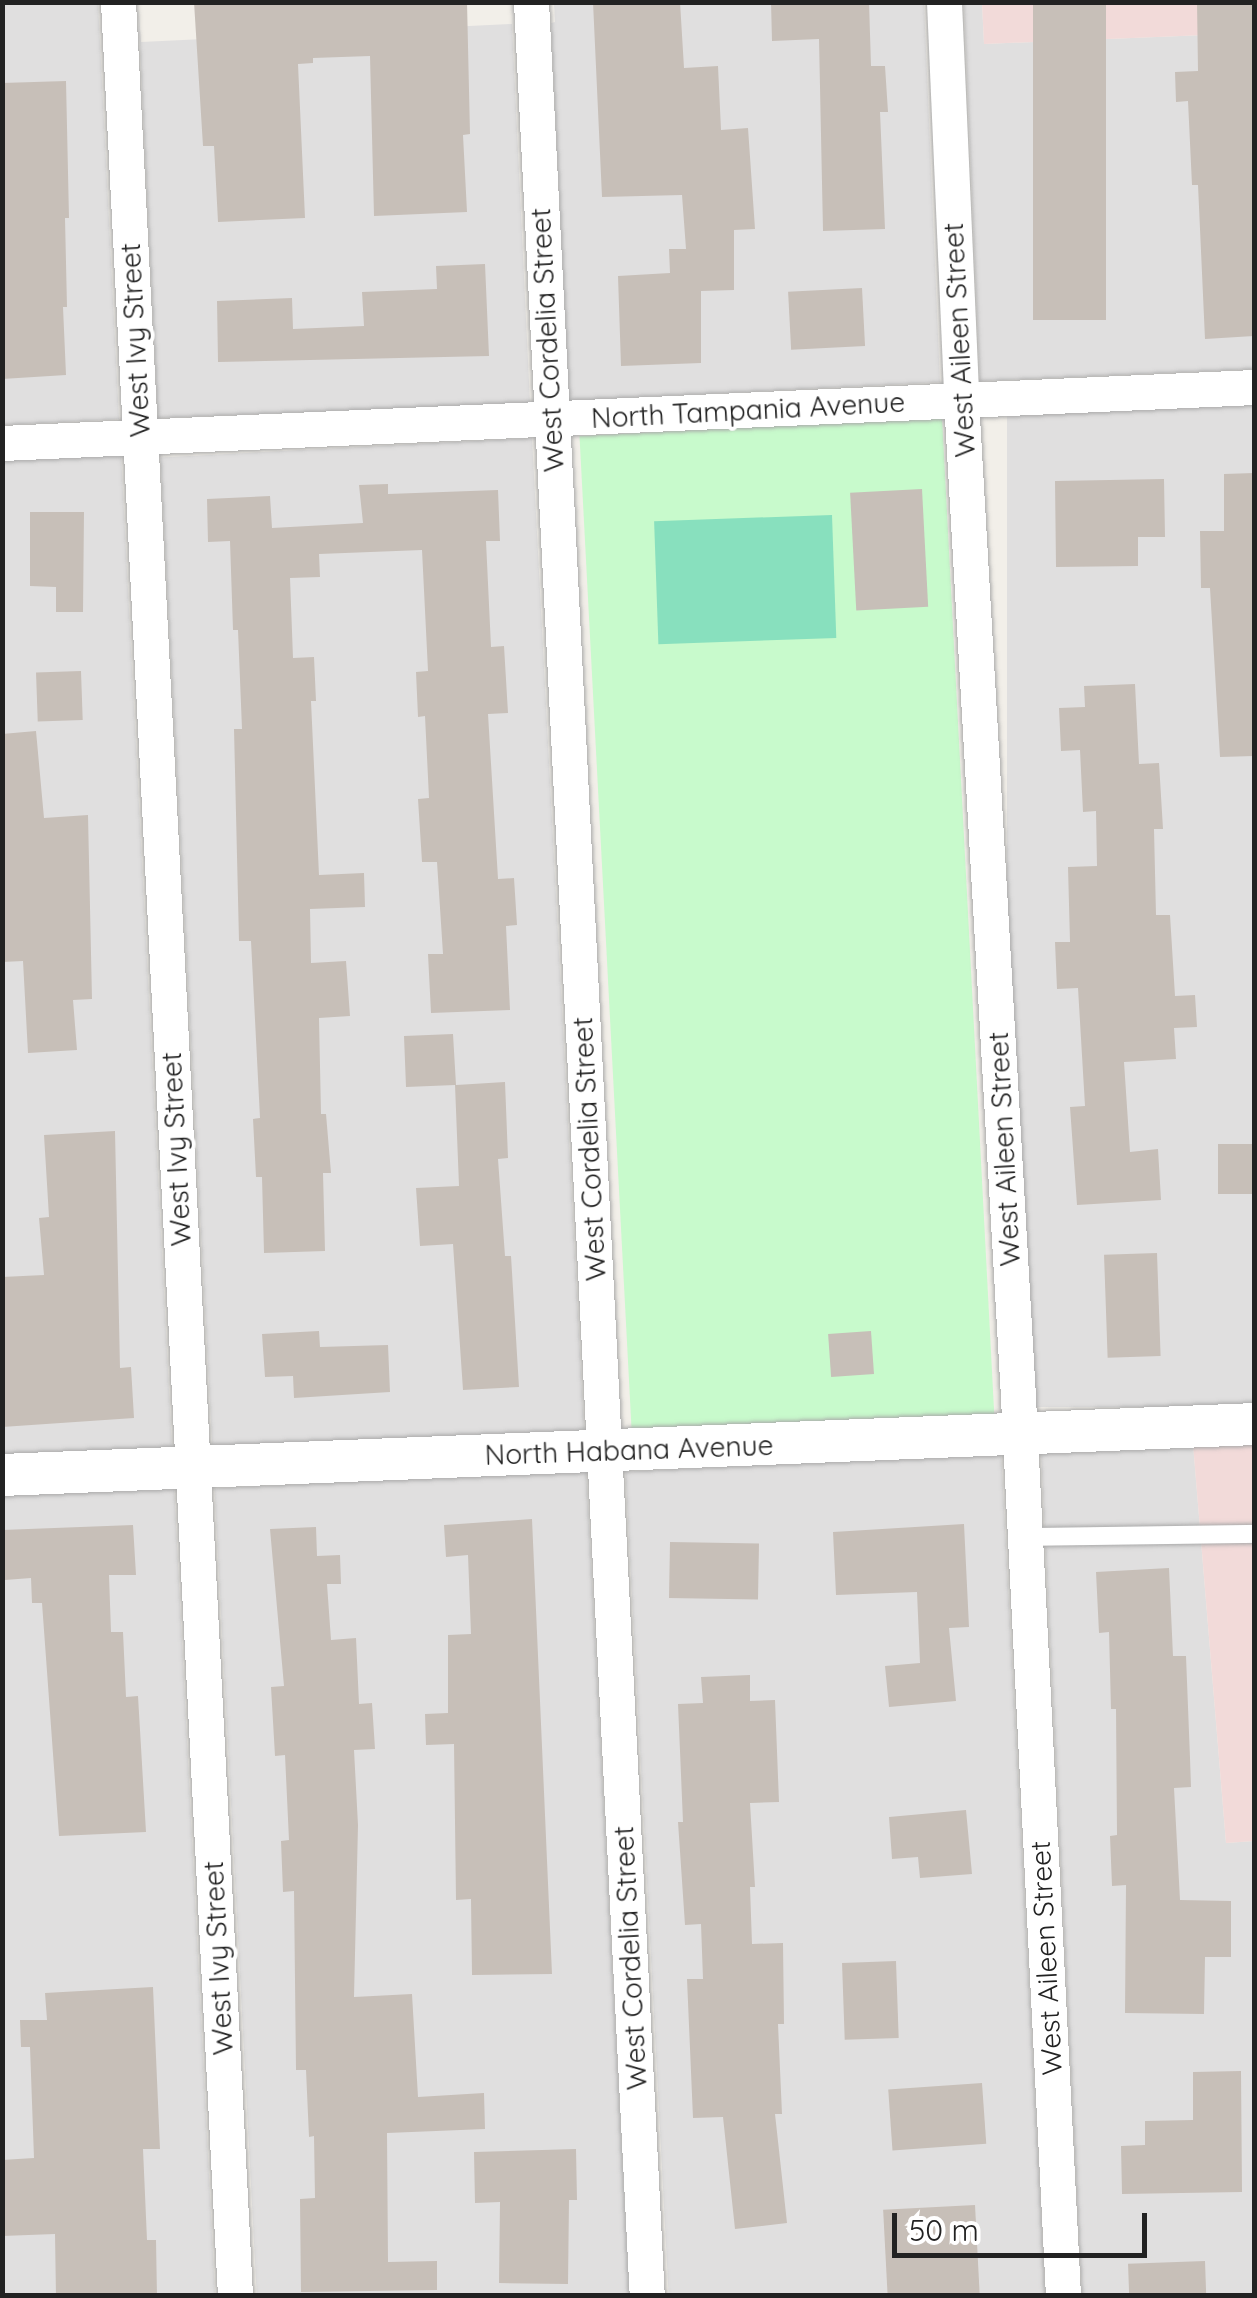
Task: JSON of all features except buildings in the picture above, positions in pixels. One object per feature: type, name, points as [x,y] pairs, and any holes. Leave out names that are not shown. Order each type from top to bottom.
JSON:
[{"type":"street","name":"West Ivy Street","points":[[118,2],[234,2296]]},
{"type":"street","name":"West Cordelia Street","points":[[531,2],[648,2296]]},
{"type":"street","name":"West Aileen Street","points":[[944,2],[961,399],[1026,1537],[1062,2296]]},
{"type":"street","name":"North Tampania Avenue","points":[[2,443],[1254,387]]},
{"type":"street","name":"North Habana Avenue","points":[[2,1475],[1254,1424]]},
{"type":"lane","points":[[1026,1537],[1254,1534]]},
{"type":"shaded area","points":[[3,3],[98,3],[119,419],[3,425]]},
{"type":"shaded area","points":[[138,3],[141,42],[512,24],[530,403],[158,418]]},
{"type":"shaded area","points":[[554,3],[924,3],[940,382],[569,401],[551,23],[555,22]]},
{"type":"shaded area","points":[[964,3],[982,3],[984,44],[1254,33],[1254,369],[980,381]]},
{"type":"shaded area","points":[[982,3],[1254,3],[1254,33],[984,44]]},
{"type":"shaded area","points":[[1007,404],[1254,404],[1254,1407],[1007,1407]]},
{"type":"shaded area","points":[[532,438],[584,1434],[213,1453],[161,457]]},
{"type":"shaded area","points":[[121,454],[172,1450],[3,1458],[3,460]]},
{"type":"shaded area","points":[[1254,1442],[1254,1841],[1226,1843],[1193,1444]]},
{"type":"shaded area","points":[[1193,1444],[1226,1843],[1254,1841],[1254,2295],[1082,2295],[1041,1451]]},
{"type":"shaded area","points":[[1001,1452],[1045,2295],[669,2296],[626,1472]]},
{"type":"shaded area","points":[[586,1469],[629,2295],[257,2296],[215,1488]]},
{"type":"shaded area","points":[[174,1486],[215,2295],[3,2295],[2,1493]]},
{"type":"green space","points":[[942,417],[994,1418],[632,1437],[579,436]]},
{"type":"green space","points":[[832,515],[836,638],[658,644],[654,521]]}]
